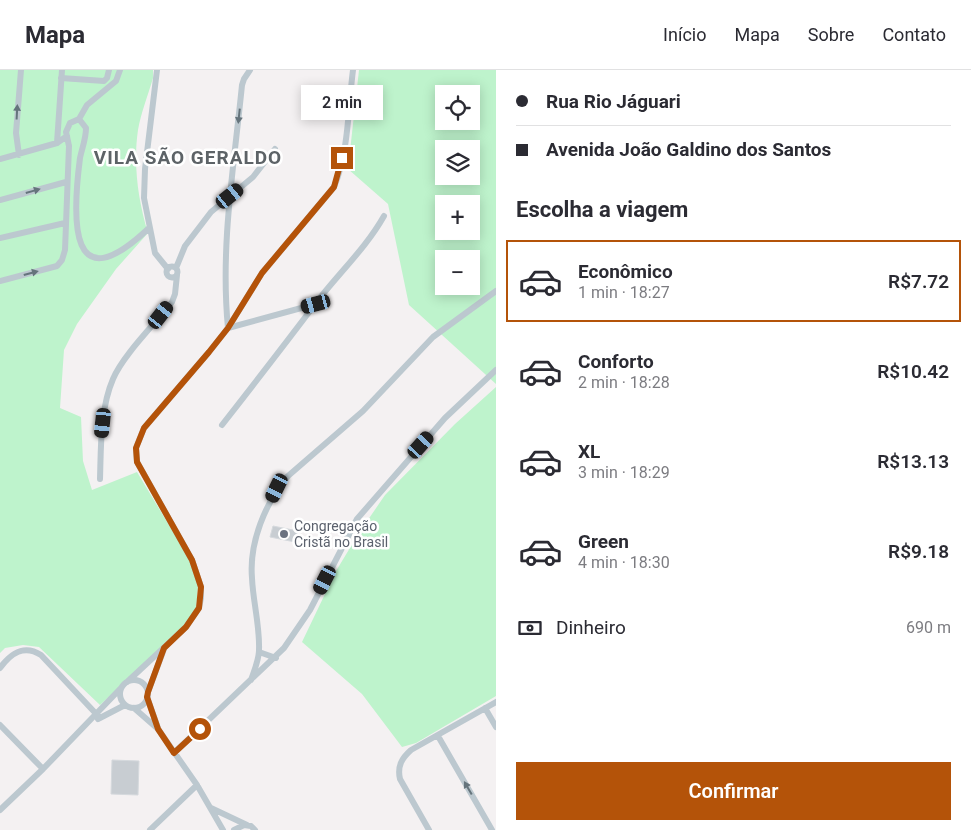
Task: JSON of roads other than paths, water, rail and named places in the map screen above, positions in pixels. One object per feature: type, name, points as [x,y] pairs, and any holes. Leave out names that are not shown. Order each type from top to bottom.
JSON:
[{"type":"street","points":[[19,154],[16,133],[21,70]]},
{"type":"street","points":[[56,143],[62,70]]},
{"type":"street","points":[[61,78],[104,81],[109,70]]},
{"type":"street","points":[[0,281],[57,266],[61,262],[65,250],[68,126],[80,119],[86,105],[116,81],[120,70]]},
{"type":"street","points":[[157,70],[144,180],[144,198],[149,228],[157,257],[168,269],[167,274],[176,290]]},
{"type":"street","points":[[228,328],[224,270],[230,196],[242,85],[250,70]]},
{"type":"street","points":[[0,810],[98,715],[121,688],[164,648],[194,616],[199,608],[201,587],[192,560],[137,462],[136,448],[138,438],[154,414],[228,328],[262,273],[334,187],[342,158],[353,70]]},
{"type":"street","points":[[80,119],[86,128],[79,168],[77,225],[79,242],[84,250],[96,258],[107,259],[126,249],[149,228]]},
{"type":"street","points":[[0,160],[56,143],[67,136]]},
{"type":"street","points":[[100,479],[103,423],[112,380],[128,356],[172,302],[176,290],[180,256],[192,236],[212,212],[253,177],[275,149]]},
{"type":"street","points":[[0,200],[66,182]]},
{"type":"street","points":[[222,424],[372,236],[384,216]]},
{"type":"street","points":[[0,238],[65,222]]},
{"type":"street","points":[[168,269],[172,267],[177,271]]},
{"type":"street","points":[[170,278],[177,271]]},
{"type":"street","points":[[250,681],[259,652],[251,568],[257,535],[277,488],[288,476],[363,412],[428,341],[496,291]]},
{"type":"street","points":[[228,328],[316,304]]},
{"type":"street","points":[[174,753],[276,658],[310,610],[357,518],[446,418],[496,370]]},
{"type":"street","points":[[134,708],[142,705],[148,695],[164,648]]},
{"type":"street","points":[[0,668],[13,654],[27,650],[34,651],[41,655],[98,715]]},
{"type":"street","points":[[259,652],[276,658]]},
{"type":"street","points":[[127,682],[136,680],[144,684],[158,729]]},
{"type":"street","points":[[121,688],[120,697],[126,705],[134,708],[158,729],[197,785],[223,830]]},
{"type":"street","points":[[429,830],[400,779],[398,771],[403,757],[410,750],[496,702]]},
{"type":"street","points":[[98,715],[126,705]]},
{"type":"street","points":[[485,708],[496,727]]},
{"type":"street","points":[[0,725],[43,769]]},
{"type":"street","points":[[438,736],[492,830]]},
{"type":"street","points":[[150,830],[197,785]]},
{"type":"street","points":[[211,808],[255,830]]},
{"type":"street","points":[[234,830],[239,826],[248,825]]},
{"type":"place","name":"Congregação Cristã no Brasil","points":[[284,534]]},
{"type":"district","name":"VILA SÃO GERALDO","points":[[188,157]]}]
